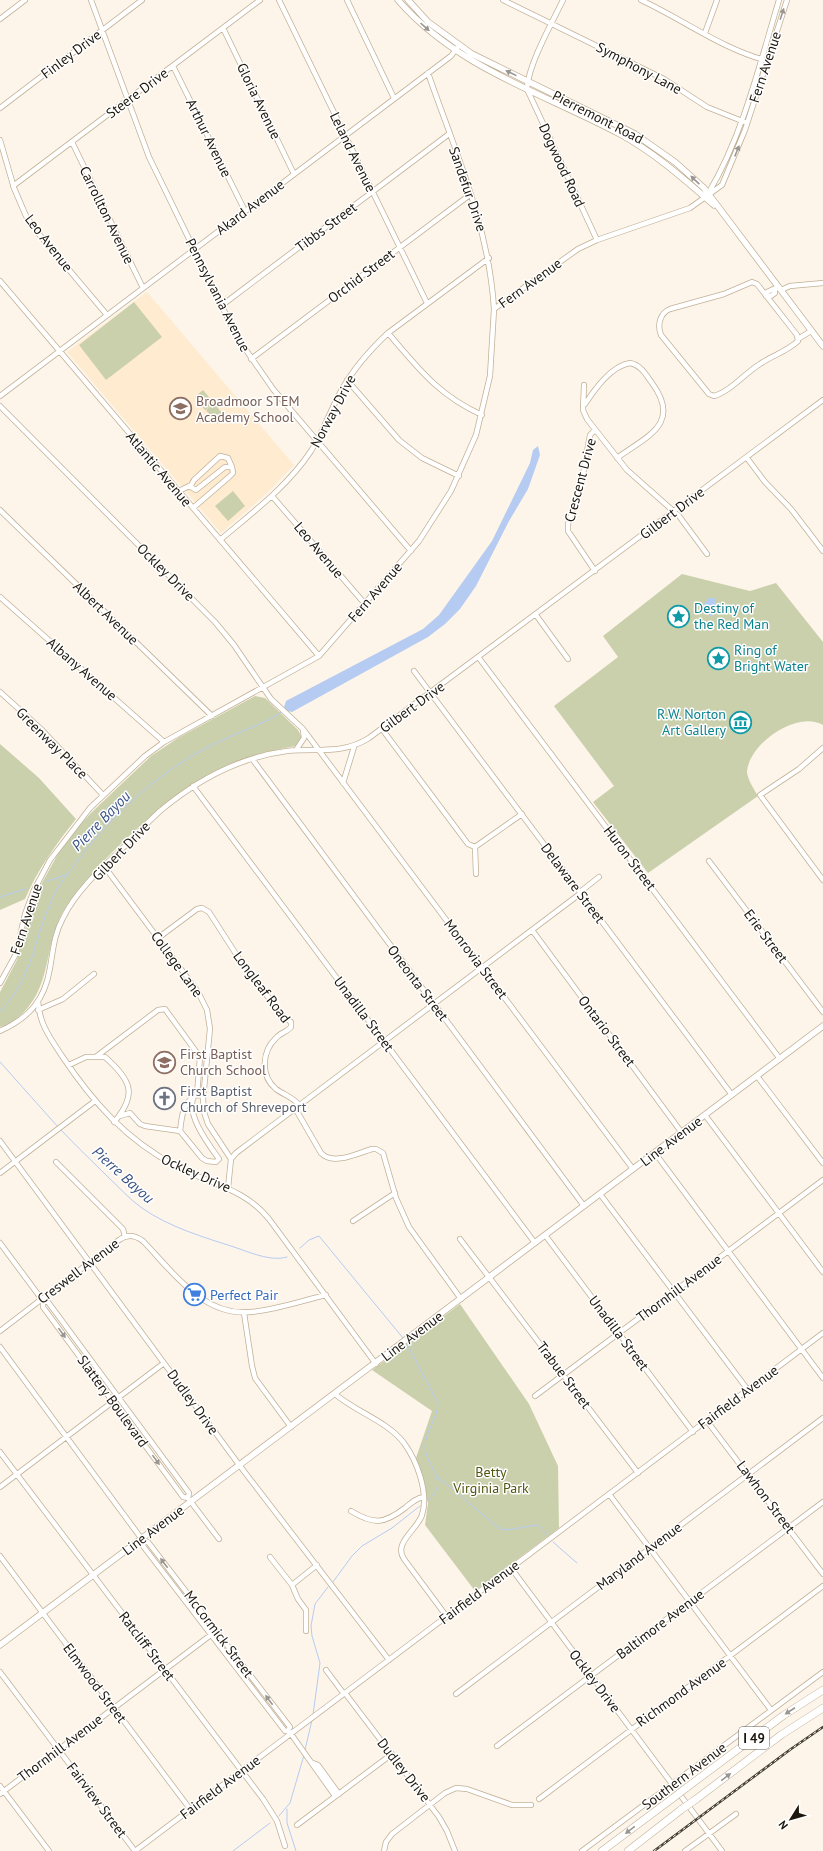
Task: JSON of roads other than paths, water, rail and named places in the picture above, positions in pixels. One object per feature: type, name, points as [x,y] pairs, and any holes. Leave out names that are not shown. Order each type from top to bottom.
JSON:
[{"type":"highway","name":"I 49","points":[[602,1851],[784,1715],[823,1690]]},
{"type":"highway","name":"I 49","points":[[628,1851],[781,1735],[823,1708]]},
{"type":"main road","name":"Pierremont Road","points":[[398,0],[428,30],[455,51],[475,63],[619,134],[665,163],[706,195]]},
{"type":"main road","name":"Pierremont Road","points":[[408,0],[419,12],[459,46],[622,128],[663,153],[692,176],[706,195],[720,210],[760,262],[778,289],[812,330],[823,346]]},
{"type":"main road","points":[[414,17],[419,12]]},
{"type":"main road","points":[[547,99],[550,92]]},
{"type":"main road","points":[[619,134],[622,128]]},
{"type":"main road","name":"Line Avenue","points":[[0,1644],[92,1575],[142,1540],[190,1500],[240,1466],[823,1026]]},
{"type":"street","points":[[0,19],[25,0]]},
{"type":"street","name":"Pennsylvania Avenue","points":[[91,0],[127,101],[151,162],[221,306],[251,359],[273,389],[411,552]]},
{"type":"street","name":"Finley Drive","points":[[0,108],[142,0]]},
{"type":"street","name":"Steere Drive","points":[[13,186],[260,0]]},
{"type":"street","name":"Leland Avenue","points":[[279,0],[427,303]]},
{"type":"street","points":[[347,0],[394,98]]},
{"type":"street","name":"Symphony Lane","points":[[503,0],[664,79],[707,107],[740,122],[747,123]]},
{"type":"street","points":[[527,89],[527,81],[563,0]]},
{"type":"street","points":[[641,0],[733,49],[768,61]]},
{"type":"street","points":[[705,33],[717,0]]},
{"type":"street","name":"Fern Avenue","points":[[706,195],[727,156],[740,122],[779,0]]},
{"type":"street","name":"Fern Avenue","points":[[0,984],[16,954],[28,906],[41,874],[81,818],[103,795],[145,756],[164,742],[318,656],[411,552],[442,508],[459,476],[482,415],[490,376],[494,309],[568,255],[597,240],[690,208],[722,184],[747,123],[787,0]]},
{"type":"street","name":"Gloria Avenue","points":[[223,28],[294,174]]},
{"type":"street","name":"Akard Avenue","points":[[0,396],[428,73],[459,46]]},
{"type":"street","name":"Arthur Avenue","points":[[173,66],[245,211]]},
{"type":"street","name":"Sandefur Drive","points":[[428,73],[471,194],[482,230],[488,258],[494,309]]},
{"type":"street","name":"Dogwood Road","points":[[527,89],[597,240]]},
{"type":"street","name":"Tibbs Street","points":[[221,306],[450,134]]},
{"type":"street","name":"Leo Avenue","points":[[0,140],[13,186],[20,203],[34,228],[107,315]]},
{"type":"street","name":"Carrollton Avenue","points":[[72,142],[143,288]]},
{"type":"street","name":"Orchid Street","points":[[251,359],[471,194]]},
{"type":"street","name":"Norway Drive","points":[[220,540],[272,496],[293,474],[317,441],[348,380],[368,353],[388,333],[488,258]]},
{"type":"street","name":"Atlantic Avenue","points":[[0,281],[318,656]]},
{"type":"street","points":[[798,339],[797,335],[757,284],[750,282],[724,294],[665,311],[661,317],[659,326],[661,335],[709,394],[714,396],[722,392],[761,363],[781,354],[798,339],[812,330]]},
{"type":"street","points":[[766,296],[767,292],[773,288],[778,289],[790,286],[823,283]]},
{"type":"street","points":[[388,333],[435,386],[463,406],[482,415]]},
{"type":"street","points":[[585,404],[607,378],[621,366],[630,363],[641,368],[660,394],[664,410],[659,425],[617,458]]},
{"type":"street","points":[[348,380],[399,440],[422,458],[459,476]]},
{"type":"street","points":[[584,385],[584,414],[595,430],[638,482],[683,520],[707,554]]},
{"type":"street","name":"Gilbert Drive","points":[[38,1001],[49,974],[55,937],[62,918],[73,902],[104,866],[158,812],[193,786],[234,766],[268,755],[296,750],[338,750],[354,747],[382,729],[479,658],[823,400]]},
{"type":"street","name":"Ockley Drive","points":[[0,406],[215,622],[234,645],[273,702],[298,724],[318,750]]},
{"type":"street","name":"Crescent Drive","points":[[595,430],[590,435],[581,485],[567,526],[570,536],[595,571]]},
{"type":"street","points":[[190,487],[194,480],[220,456],[228,458],[232,467],[232,473],[193,508]]},
{"type":"street","points":[[747,458],[765,482],[791,508],[823,551]]},
{"type":"street","points":[[179,491],[190,487],[196,490],[201,488],[225,467],[232,467]]},
{"type":"street","name":"Leo Avenue","points":[[272,496],[365,604]]},
{"type":"street","name":"Albert Avenue","points":[[0,510],[212,716]]},
{"type":"street","name":"Albany Avenue","points":[[0,597],[164,742]]},
{"type":"street","points":[[536,615],[568,659]]},
{"type":"street","name":"Huron Street","points":[[479,658],[780,1059]]},
{"type":"street","name":"Delaware Street","points":[[414,671],[732,1095]]},
{"type":"street","name":"Greenway Place","points":[[0,692],[42,730],[103,795]]},
{"type":"street","points":[[296,750],[304,738],[302,729]]},
{"type":"street","points":[[382,729],[468,844],[475,847]]},
{"type":"street","points":[[343,784],[354,747]]},
{"type":"street","points":[[823,748],[799,769],[760,795],[823,880]]},
{"type":"street","name":"Monrovia Street","points":[[318,750],[633,1169]]},
{"type":"street","name":"Oneonta Street","points":[[253,760],[584,1206]]},
{"type":"street","name":"Unadilla Street","points":[[193,786],[535,1243]]},
{"type":"street","points":[[475,847],[522,814]]},
{"type":"street","points":[[475,847],[476,874]]},
{"type":"street","name":"Erie Street","points":[[709,861],[823,1012]]},
{"type":"street","name":"College Lane","points":[[104,866],[198,992],[207,1010],[210,1029],[210,1042],[198,1096],[203,1104],[206,1120],[231,1159]]},
{"type":"street","points":[[228,1188],[231,1159],[236,1153],[599,878]]},
{"type":"street","name":"Longleaf Road","points":[[158,938],[197,908],[202,908],[209,912],[248,972],[284,1017],[291,1022],[291,1028],[279,1035],[268,1049],[265,1068],[268,1078],[273,1086],[293,1098],[321,1153],[326,1158],[334,1159],[372,1149],[380,1151],[385,1158],[395,1193],[409,1227],[461,1299]]},
{"type":"street","name":"Ontario Street","points":[[532,930],[682,1133]]},
{"type":"street","points":[[38,1010],[63,999],[94,974]]},
{"type":"street","points":[[0,1031],[23,1019],[38,1001]]},
{"type":"street","name":"Ockley Drive","points":[[38,1001],[38,1010],[44,1028],[68,1066],[95,1101],[114,1122],[159,1157],[193,1175],[228,1188],[247,1198],[265,1214],[376,1364]]},
{"type":"street","points":[[68,1066],[86,1057],[105,1057],[121,1075],[129,1087],[130,1113],[140,1124],[180,1131],[197,1153],[207,1161],[213,1163],[219,1159],[195,1120],[192,1104],[198,1096],[200,1057],[165,1009],[158,1010],[97,1056]]},
{"type":"street","points":[[757,1076],[823,1163]]},
{"type":"street","points":[[180,1131],[183,1109],[186,1104],[198,1096]]},
{"type":"street","points":[[114,1122],[120,1116],[129,1100]]},
{"type":"street","points":[[0,1173],[95,1101]]},
{"type":"street","points":[[120,1116],[130,1113]]},
{"type":"street","points":[[706,1115],[823,1272]]},
{"type":"street","name":"Dudley Drive","points":[[0,1141],[240,1466],[389,1660]]},
{"type":"street","points":[[654,1153],[823,1378]]},
{"type":"street","points":[[56,1162],[123,1229],[125,1237]]},
{"type":"street","name":"Thornhill Avenue","points":[[535,1396],[823,1180]]},
{"type":"street","points":[[354,1221],[395,1193]]},
{"type":"street","points":[[600,1194],[748,1390]]},
{"type":"street","name":"Unadilla Street","points":[[545,1235],[693,1432]]},
{"type":"street","name":"Creswell Avenue","points":[[0,1331],[125,1237],[134,1236],[143,1241],[192,1291],[205,1301],[227,1311],[244,1313],[258,1311],[326,1295]]},
{"type":"street","name":"Trabue Street","points":[[460,1239],[638,1473]]},
{"type":"street","name":"Slattery Boulevard","points":[[0,1243],[42,1300],[43,1306],[183,1497],[190,1500]]},
{"type":"street","name":"Slattery Boulevard","points":[[42,1300],[48,1302],[188,1493],[190,1500],[219,1539]]},
{"type":"street","points":[[244,1313],[255,1378],[291,1427]]},
{"type":"street","name":"Fairfield Avenue","points":[[135,1851],[823,1333]]},
{"type":"street","name":"McCormick Street","points":[[0,1347],[142,1540],[143,1546],[285,1731],[290,1733],[290,1727],[180,1583],[148,1542],[142,1540]]},
{"type":"street","points":[[0,1487],[164,1363]]},
{"type":"street","points":[[335,1394],[344,1402],[398,1436],[412,1458],[424,1497],[422,1515],[402,1543],[400,1551],[404,1559],[447,1617]]},
{"type":"street","name":"Maryland Avenue","points":[[456,1694],[823,1418]]},
{"type":"street","name":"Lawhon Street","points":[[707,1421],[823,1574]]},
{"type":"street","name":"Ratcliff Street","points":[[0,1452],[271,1811],[285,1846]]},
{"type":"street","points":[[609,1494],[771,1710]]},
{"type":"street","points":[[351,1511],[371,1521],[384,1520],[394,1516],[417,1499],[424,1497]]},
{"type":"street","name":"Baltimore Avenue","points":[[497,1746],[823,1502]]},
{"type":"street","name":"Elmwood Street","points":[[0,1556],[190,1809]]},
{"type":"street","points":[[270,1557],[292,1585],[298,1599],[306,1610],[306,1630]]},
{"type":"street","points":[[292,1585],[317,1566]]},
{"type":"street","name":"Ockley Drive","points":[[511,1568],[722,1851]]},
{"type":"street","points":[[175,1587],[180,1583]]},
{"type":"street","name":"Richmond Avenue","points":[[539,1799],[823,1586]]},
{"type":"street","name":"Thornhill Avenue","points":[[2,1792],[216,1631]]},
{"type":"street","name":"Dudley Drive","points":[[326,1670],[430,1805],[445,1827],[455,1851]]},
{"type":"street","name":"Fairview Street","points":[[0,1672],[135,1851]]},
{"type":"street","name":"Southern Avenue","points":[[582,1851],[823,1672]]},
{"type":"street","points":[[251,1686],[256,1683]]},
{"type":"street","points":[[290,1733],[313,1763],[314,1768],[337,1795]]},
{"type":"street","points":[[297,1825],[392,1754]]},
{"type":"street","points":[[0,1786],[2,1792],[49,1851]]},
{"type":"street","points":[[384,1851],[386,1842],[390,1836],[450,1790],[463,1788],[512,1805],[531,1805]]},
{"type":"street","points":[[685,1851],[736,1814]]},
{"type":"water","points":[[538,446],[540,455],[528,489],[509,521],[476,586],[460,609],[445,624],[428,637],[292,712],[287,711],[284,707],[286,701],[423,629],[439,615],[492,541],[530,463],[533,450]]},
{"type":"water","points":[[709,598],[715,598],[715,612],[711,617],[704,609],[704,604]]},
{"type":"waterway","name":"Pierre Bayou","points":[[0,1012],[21,983],[28,968],[43,921],[57,889],[99,834],[129,804],[162,776],[179,764],[206,748],[271,719],[281,712]]},
{"type":"waterway","points":[[47,881],[68,874]]},
{"type":"waterway","points":[[0,897],[25,889]]},
{"type":"waterway","name":"Pierre Bayou","points":[[0,1062],[58,1127]]},
{"type":"waterway","name":"Pierre Bayou","points":[[61,1130],[128,1197],[152,1215],[186,1231],[253,1254],[274,1258],[287,1257]]},
{"type":"waterway","name":"Pierre Bayou","points":[[300,1248],[309,1240],[319,1236],[403,1338]]},
{"type":"waterway","points":[[406,1342],[438,1403],[425,1447],[426,1455],[438,1481],[434,1494],[427,1501]]},
{"type":"waterway","points":[[437,1478],[443,1481],[500,1529],[507,1530],[536,1525],[540,1527],[548,1536]]},
{"type":"waterway","points":[[333,1582],[352,1556],[362,1546],[392,1528],[420,1506]]},
{"type":"waterway","points":[[553,1542],[577,1563]]},
{"type":"waterway","points":[[313,1715],[320,1663],[312,1636],[311,1626],[315,1604],[328,1587]]},
{"type":"waterway","points":[[305,1750],[312,1720]]},
{"type":"waterway","points":[[279,1816],[290,1803],[304,1755]]},
{"type":"waterway","points":[[287,1809],[287,1823],[296,1851]]},
{"type":"waterway","points":[[233,1851],[270,1823]]},
{"type":"railway","points":[[654,1851],[823,1727]]},
{"type":"place","name":"Broadmoor STEM Academy School","points":[[181,409]]},
{"type":"place","name":"Destiny of the Red Man","points":[[678,616]]},
{"type":"place","name":"Ring of Bright Water","points":[[719,658]]},
{"type":"place","name":"R.W. Norton Art Gallery","points":[[741,722]]},
{"type":"place","name":"First Baptist Church School","points":[[165,1062]]},
{"type":"place","name":"First Baptist Church of Shreveport","points":[[165,1099]]},
{"type":"place","name":"Perfect Pair","points":[[194,1295]]},
{"type":"park label","name":"Betty Virginia Park","points":[[491,1480]]}]
